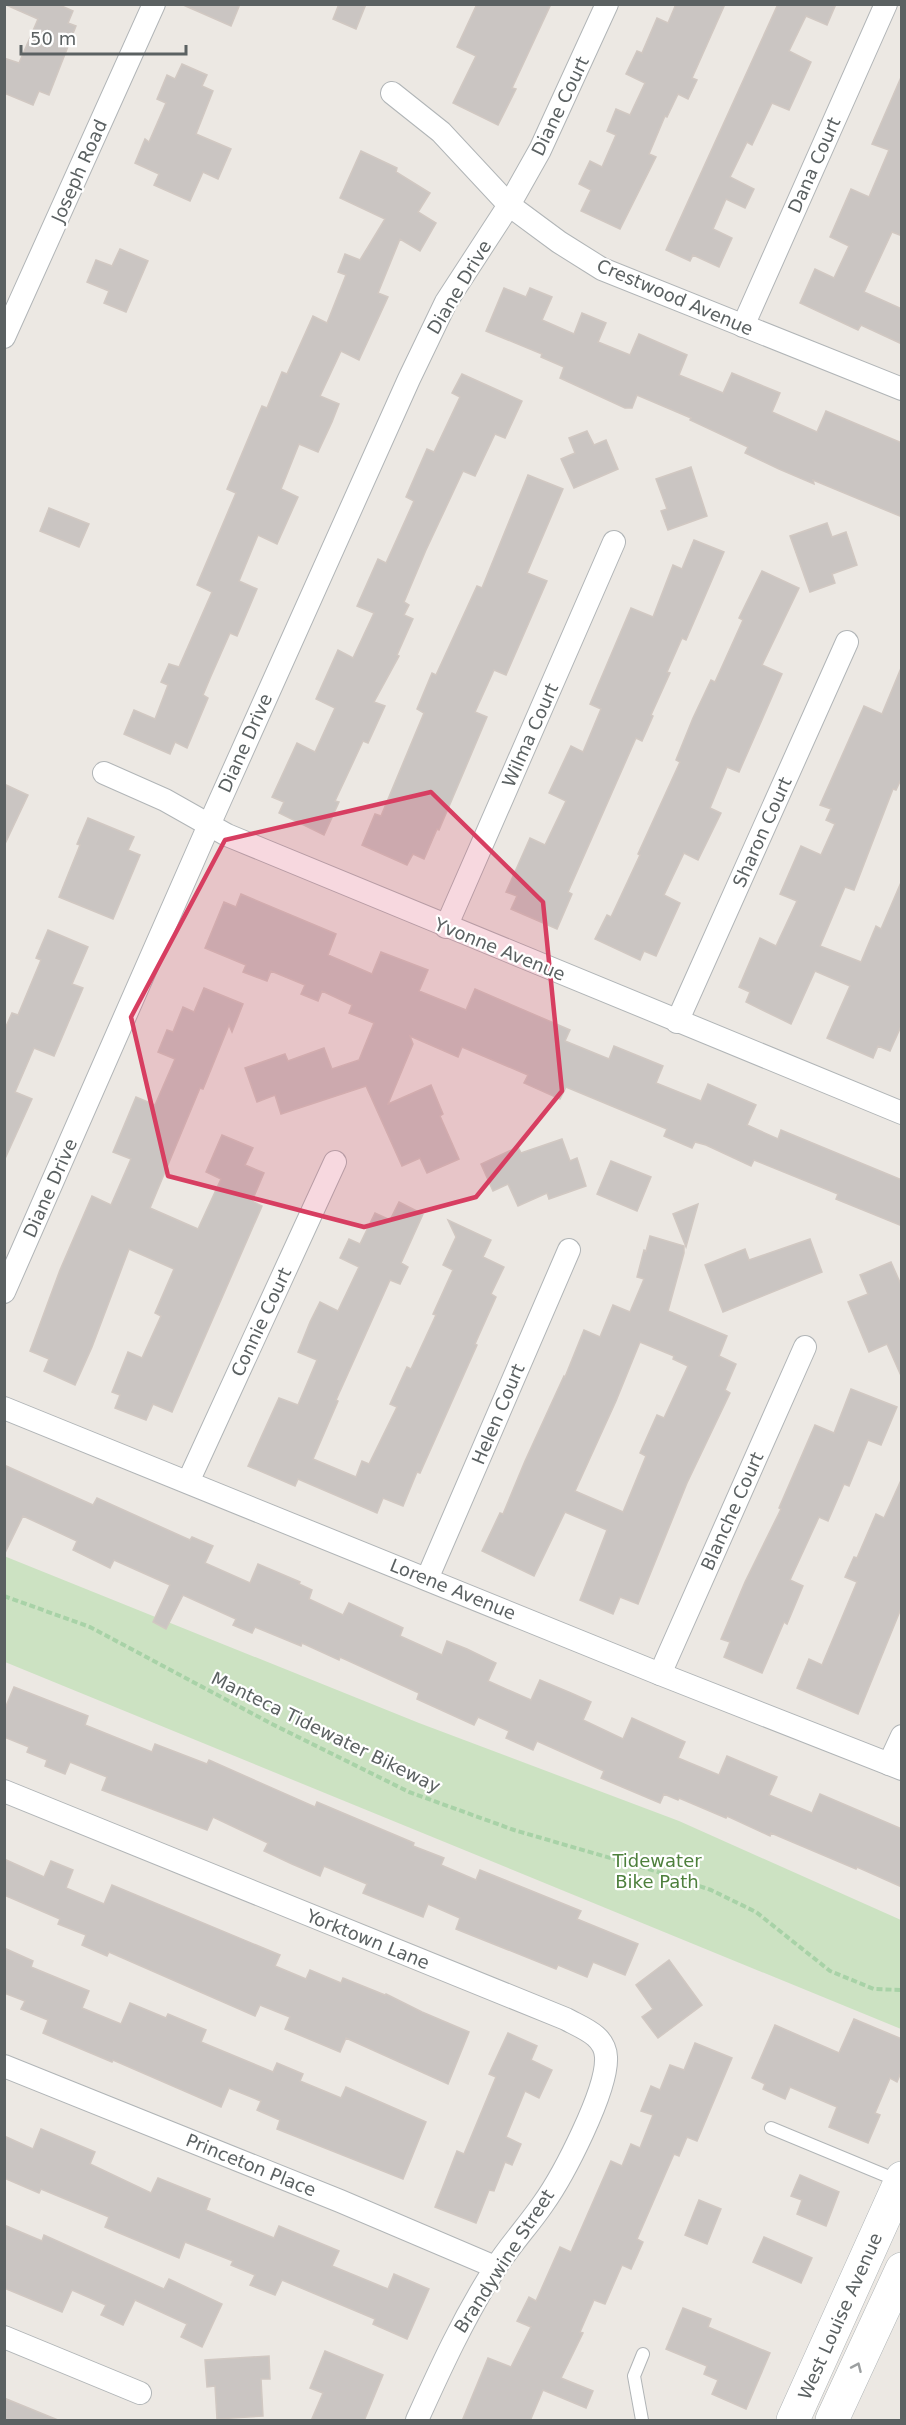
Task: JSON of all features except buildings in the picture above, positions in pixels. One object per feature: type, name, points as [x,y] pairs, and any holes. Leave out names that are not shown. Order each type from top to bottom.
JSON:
[{"type":"main road","name":"West Louise Avenue","points":[[793,2421],[901,2180]]},
{"type":"main road","name":"West Louise Avenue","points":[[832,2421],[902,2269]]},
{"type":"street","name":"Joseph Road","points":[[4,337],[154,4]]},
{"type":"street","name":"Diane Court","points":[[509,205],[540,150],[607,4]]},
{"type":"street","name":"Dana Court","points":[[743,326],[886,4]]},
{"type":"street","name":"Crestwood Avenue","points":[[392,93],[441,132],[509,205],[559,242],[602,269],[902,390]]},
{"type":"street","name":"Diane Drive","points":[[4,1292],[209,825],[409,379],[441,312],[509,205]]},
{"type":"street","name":"Wilma Court","points":[[447,927],[614,542]]},
{"type":"street","name":"Sharon Court","points":[[677,1022],[847,642]]},
{"type":"street","name":"Yvonne Avenue","points":[[104,773],[165,800],[227,835],[902,1113]]},
{"type":"street","name":"Connie Court","points":[[188,1482],[335,1162]]},
{"type":"street","name":"Helen Court","points":[[427,1579],[569,1250]]},
{"type":"street","name":"Blanche Court","points":[[660,1674],[805,1347]]},
{"type":"street","name":"Lorene Avenue","points":[[4,1408],[895,1767]]},
{"type":"street","points":[[895,1767],[902,1736]]},
{"type":"street","name":"Yorktown Lane","points":[[4,1791],[566,2019],[597,2036],[606,2058],[603,2084],[588,2122],[563,2169]]},
{"type":"street","name":"Princeton Place","points":[[4,2066],[340,2201],[495,2267]]},
{"type":"street","name":"Brandywine Street","points":[[417,2421],[454,2337],[495,2267],[545,2202],[563,2169]]},
{"type":"street","points":[[4,2337],[140,2393]]},
{"type":"lane","points":[[771,2128],[901,2180]]},
{"type":"lane","points":[[642,2421],[634,2376],[643,2354]]},
{"type":"path","name":"Manteca Tidewater Bikeway","points":[[4,1596],[90,1627],[270,1723],[409,1792],[514,1830],[655,1871],[711,1890],[756,1912],[830,1971],[874,1989],[902,1990]]},
{"type":"highlighted area","points":[[431,792],[543,902],[562,1091],[476,1197],[364,1227],[168,1176],[131,1017],[225,840]]},
{"type":"green space","name":"Tidewater Bike Path","points":[[4,1556],[419,1723],[679,1821],[901,1920],[901,2029],[5,1662]]}]
